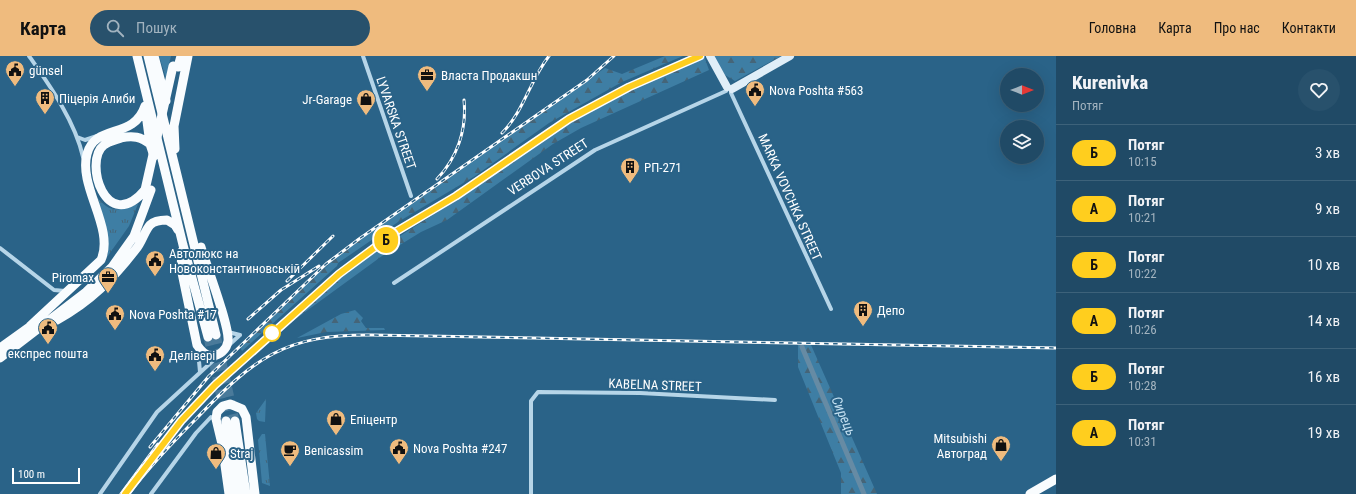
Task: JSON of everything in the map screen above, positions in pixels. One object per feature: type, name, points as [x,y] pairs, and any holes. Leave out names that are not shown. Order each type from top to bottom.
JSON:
[{"type":"main road","points":[[138,60],[154,144],[183,245],[212,336],[189,220],[148,56]]},
{"type":"main road","points":[[154,56],[164,91],[175,150]]},
{"type":"main road","points":[[175,56],[176,67]]},
{"type":"main road","points":[[0,358],[55,309],[90,282],[114,256],[128,234],[148,190],[176,67],[181,56]]},
{"type":"main road","points":[[177,172],[174,126],[188,56]]},
{"type":"main road","points":[[710,56],[729,90]]},
{"type":"main road","name":"VERBOVA STREET","points":[[729,90],[790,56]]},
{"type":"main road","points":[[138,60],[154,144]]},
{"type":"main road","points":[[55,309],[78,282],[98,264],[103,254],[104,247],[86,170],[86,158],[90,148],[98,139],[109,133],[135,124],[146,106]]},
{"type":"main road","points":[[148,190],[138,199],[129,204],[118,205],[111,201],[102,191],[96,160],[99,150],[104,145],[116,140],[136,136],[154,144]]},
{"type":"main road","points":[[0,348],[32,329],[77,308],[98,293],[119,272],[139,246],[150,226],[154,222],[163,220],[171,222],[181,235]]},
{"type":"main road","points":[[183,245],[181,268],[197,345],[201,351],[207,355],[214,356],[223,351],[228,332],[200,245],[189,220]]},
{"type":"main road","points":[[229,494],[222,444],[216,419],[217,412],[223,406],[230,404],[242,409],[246,417],[255,494]]},
{"type":"main road","points":[[238,494],[230,421],[246,494]]},
{"type":"main road","points":[[1030,494],[1056,479]]},
{"type":"street","points":[[29,56],[57,98],[77,137],[86,170]]},
{"type":"street","name":"LYVARSKA STREET","points":[[363,56],[410,196]]},
{"type":"street","name":"VERBOVA STREET","points":[[394,283],[595,150],[729,90]]},
{"type":"street","name":"MARKA VOVCHKA STREET","points":[[729,90],[831,310]]},
{"type":"street","points":[[77,137],[85,140],[109,133]]},
{"type":"street","points":[[0,248],[54,290],[65,291],[78,282]]},
{"type":"street","points":[[54,290],[55,309]]},
{"type":"street","points":[[197,345],[200,372]]},
{"type":"street","points":[[100,494],[157,412],[223,351]]},
{"type":"street","name":"KABELNA STREET","points":[[531,494],[531,401],[538,392],[640,393],[775,400]]},
{"type":"street","points":[[151,494],[196,433],[211,417],[216,419]]},
{"type":"green space","points":[[159,56],[171,56],[166,78]]},
{"type":"green space","points":[[665,56],[683,56],[622,82],[549,123],[475,176],[398,222],[338,263],[337,266],[242,351],[240,347],[313,278],[349,247],[605,68],[622,74]]},
{"type":"green space","points":[[704,56],[709,70],[581,128],[553,144],[447,220],[421,232],[382,256],[290,323],[346,272],[345,271],[469,192],[555,131],[621,95]]},
{"type":"green space","points":[[712,56],[781,56],[735,81],[725,75]]},
{"type":"green space","points":[[95,195],[110,208],[120,209],[138,204],[129,226],[105,260],[108,254],[108,246]]},
{"type":"green space","points":[[355,310],[363,318],[361,321],[366,328],[384,328],[385,330],[326,332],[297,338],[341,314]]},
{"type":"green space","points":[[798,345],[811,345],[877,494],[841,494],[841,473],[798,367]]},
{"type":"green space","points":[[266,399],[265,422],[259,421],[256,413]]},
{"type":"green space","points":[[262,434],[265,434],[270,486],[262,483],[258,440]]},
{"type":"waterway","name":"Сирець","points":[[802,347],[864,494]]},
{"type":"tunnel","points":[[216,335],[235,421]]},
{"type":"tunnel","points":[[208,337],[226,421]]},
{"type":"railway","points":[[502,133],[516,115],[542,65],[549,56]]},
{"type":"railway","points":[[150,447],[209,376],[326,264],[359,239],[587,80],[614,56]]},
{"type":"railway","points":[[157,451],[181,421],[215,385],[293,313],[339,274],[397,231],[456,196],[569,119],[629,87],[701,56]]},
{"type":"railway","points":[[437,179],[450,162],[459,143],[464,122],[464,100]]},
{"type":"railway","points":[[287,281],[333,236]]},
{"type":"railway","points":[[248,319],[281,290],[319,266]]},
{"type":"railway","points":[[129,494],[170,446],[217,398],[254,365],[293,345],[316,339],[372,335],[1056,348]]},
{"type":"railway","points":[[121,494],[158,444]]},
{"type":"train","name":"Б","points":[[125,494],[147,463],[181,421],[215,385],[293,313],[339,274],[397,231],[456,196],[569,119],[629,87],[700,56]]},
{"type":"place","name":"günsel","points":[[15,87]]},
{"type":"place","name":"Власта Продакшн","points":[[427,92]]},
{"type":"place","name":"Nova Poshta #563","points":[[755,107]]},
{"type":"place","name":"Піцерія Алиби","points":[[45,115]]},
{"type":"place","name":"Jr-Garage","points":[[366,116]]},
{"type":"place","name":"РП-271","points":[[630,184]]},
{"type":"place","name":"Автолюкс на Новоконстантиновській","points":[[155,277]]},
{"type":"place","name":"Piromax","points":[[108,294]]},
{"type":"place","name":"Депо","points":[[863,327]]},
{"type":"place","name":"Nova Poshta #17","points":[[115,331]]},
{"type":"place","name":"експрес пошта","points":[[48,345]]},
{"type":"place","name":"Делівері","points":[[155,372]]},
{"type":"place","name":"Епіцентр","points":[[336,436]]},
{"type":"place","name":"Mitsubishi Автоград","points":[[1001,462]]},
{"type":"place","name":"Nova Poshta #247","points":[[399,465]]},
{"type":"place","name":"Benicassim","points":[[290,467]]},
{"type":"place","name":"Straj","points":[[216,470]]}]
